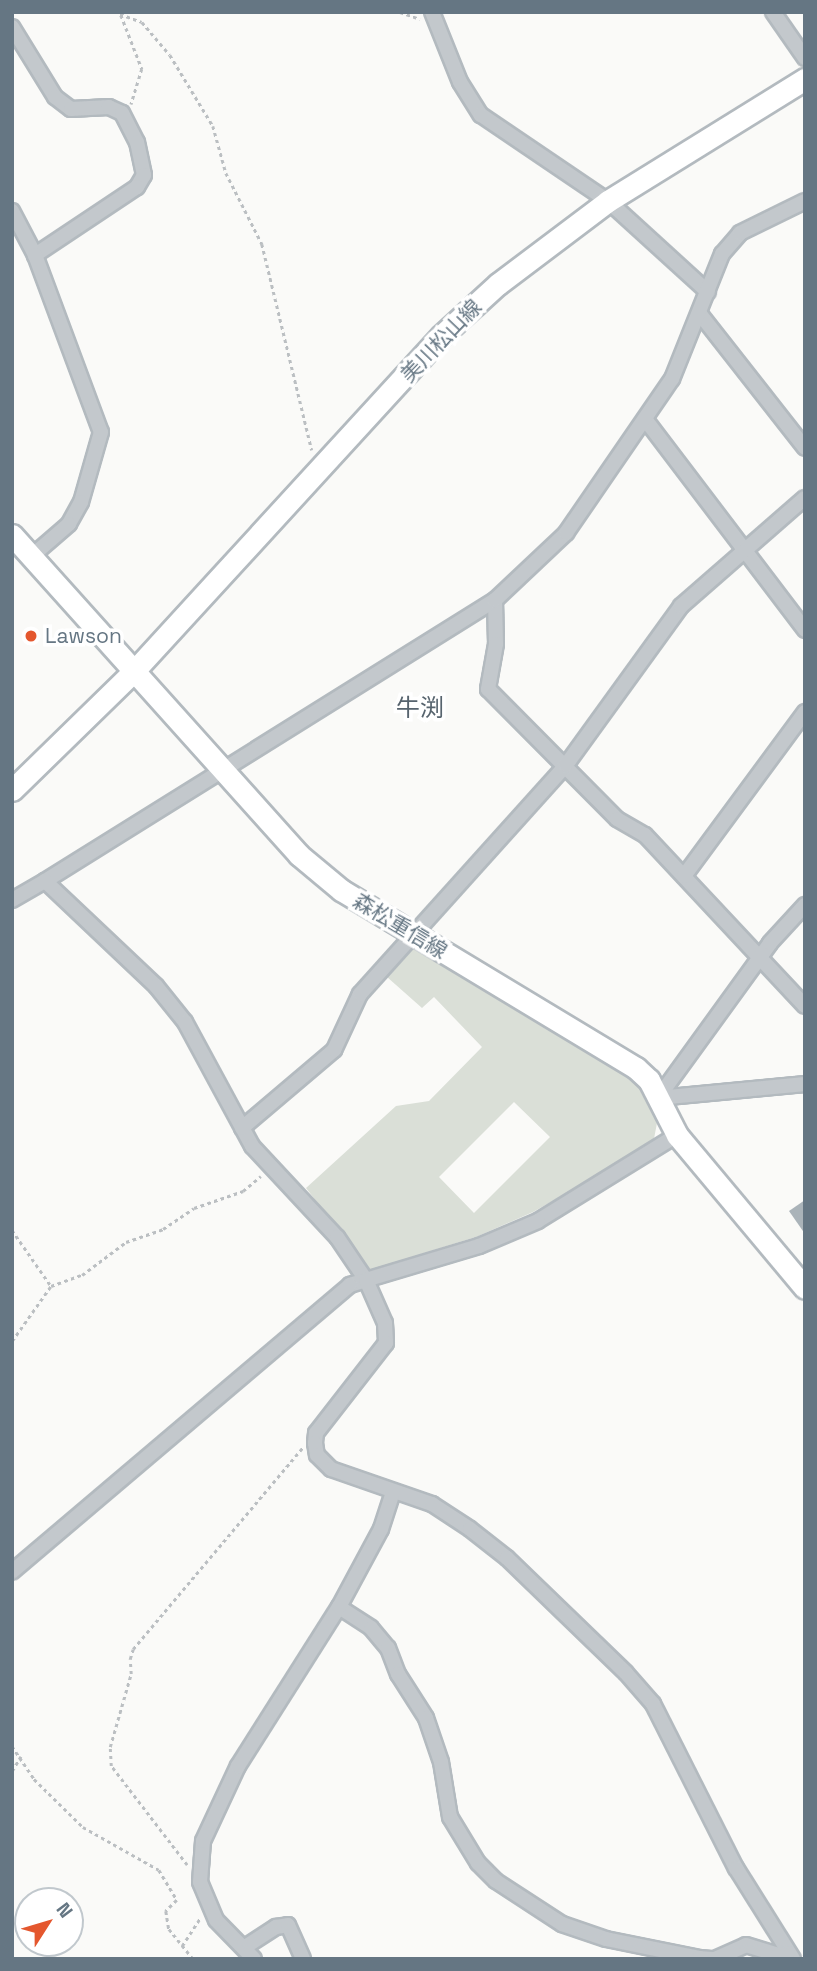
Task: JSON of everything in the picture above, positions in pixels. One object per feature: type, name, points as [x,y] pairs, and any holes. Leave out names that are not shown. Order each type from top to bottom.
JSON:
[{"type":"main road","name":"美川松山線","points":[[12,790],[134,671],[320,473],[441,336],[548,243],[608,201],[805,79]]},
{"type":"main road","name":"森松重信線","points":[[12,535],[299,855],[341,890],[636,1068],[658,1098],[677,1135],[805,1288]]},
{"type":"street","points":[[432,12],[460,82],[481,115],[608,201],[708,292]]},
{"type":"street","points":[[773,12],[805,58]]},
{"type":"street","points":[[12,27],[55,97],[71,109],[109,107],[124,116],[137,142],[144,175],[137,187],[35,255]]},
{"type":"street","points":[[12,900],[495,600],[566,533],[672,379],[722,254],[740,233],[805,201]]},
{"type":"street","points":[[12,211],[35,255],[102,432],[81,502],[69,524],[32,556]]},
{"type":"street","points":[[700,314],[805,448]]},
{"type":"street","points":[[645,419],[805,630]]},
{"type":"street","points":[[242,1128],[334,1050],[360,994],[411,933],[566,765],[681,607],[805,498]]},
{"type":"street","points":[[495,600],[496,644],[488,689],[617,819],[645,835],[805,1006]]},
{"type":"street","points":[[684,876],[805,712]]},
{"type":"street","points":[[45,881],[156,986],[185,1022],[242,1128],[269,1169],[337,1237],[366,1280],[385,1323],[386,1343],[316,1433],[317,1455],[331,1469],[393,1493],[432,1504],[507,1558],[653,1704],[736,1868],[791,1956]]},
{"type":"street","points":[[658,1098],[762,957],[805,905]]},
{"type":"street","points":[[658,1098],[805,1084]]},
{"type":"street","points":[[12,1572],[350,1285],[479,1245],[538,1221],[677,1135]]},
{"type":"street","points":[[303,1959],[288,1925],[276,1927],[250,1953],[216,1920],[200,1882],[203,1841],[215,1808],[339,1607],[381,1529],[393,1493]]},
{"type":"street","points":[[339,1607],[371,1628],[388,1648],[398,1674],[426,1718],[441,1762],[450,1817],[473,1855],[496,1881],[562,1924],[595,1936],[699,1958],[715,1959],[746,1945],[791,1956]]},
{"type":"path","points":[[120,13],[142,69],[124,116]]},
{"type":"path","points":[[120,13],[142,22],[150,31],[190,84],[213,126],[230,184],[262,244],[296,396],[320,473]]},
{"type":"path","points":[[12,1341],[51,1286],[82,1275],[126,1242],[163,1229],[194,1208],[202,1209],[243,1191],[269,1169]]},
{"type":"path","points":[[12,1230],[51,1286]]},
{"type":"path","points":[[200,1882],[111,1766],[110,1747],[131,1674],[130,1659],[133,1649],[316,1433]]},
{"type":"path","points":[[12,1746],[22,1756],[34,1779],[83,1827],[159,1870],[177,1900],[166,1911],[166,1920],[193,1959]]},
{"type":"path","points":[[12,1771],[22,1756]]},
{"type":"path","points":[[182,1946],[194,1926],[211,1909]]},
{"type":"shaded area","points":[[412,946],[627,1073],[641,1088],[657,1123],[653,1144],[533,1212],[476,1237],[369,1270],[306,1188],[396,1106],[429,1101],[482,1047],[434,997],[422,1008],[387,977]],"holes":[[[514,1102],[550,1137],[474,1213],[439,1177]]]},
{"type":"building","points":[[805,1200],[805,1234],[789,1211]]},
{"type":"place","name":"Lawson","points":[[31,636]]},
{"type":"district","name":"牛渕","points":[[420,708]]}]
